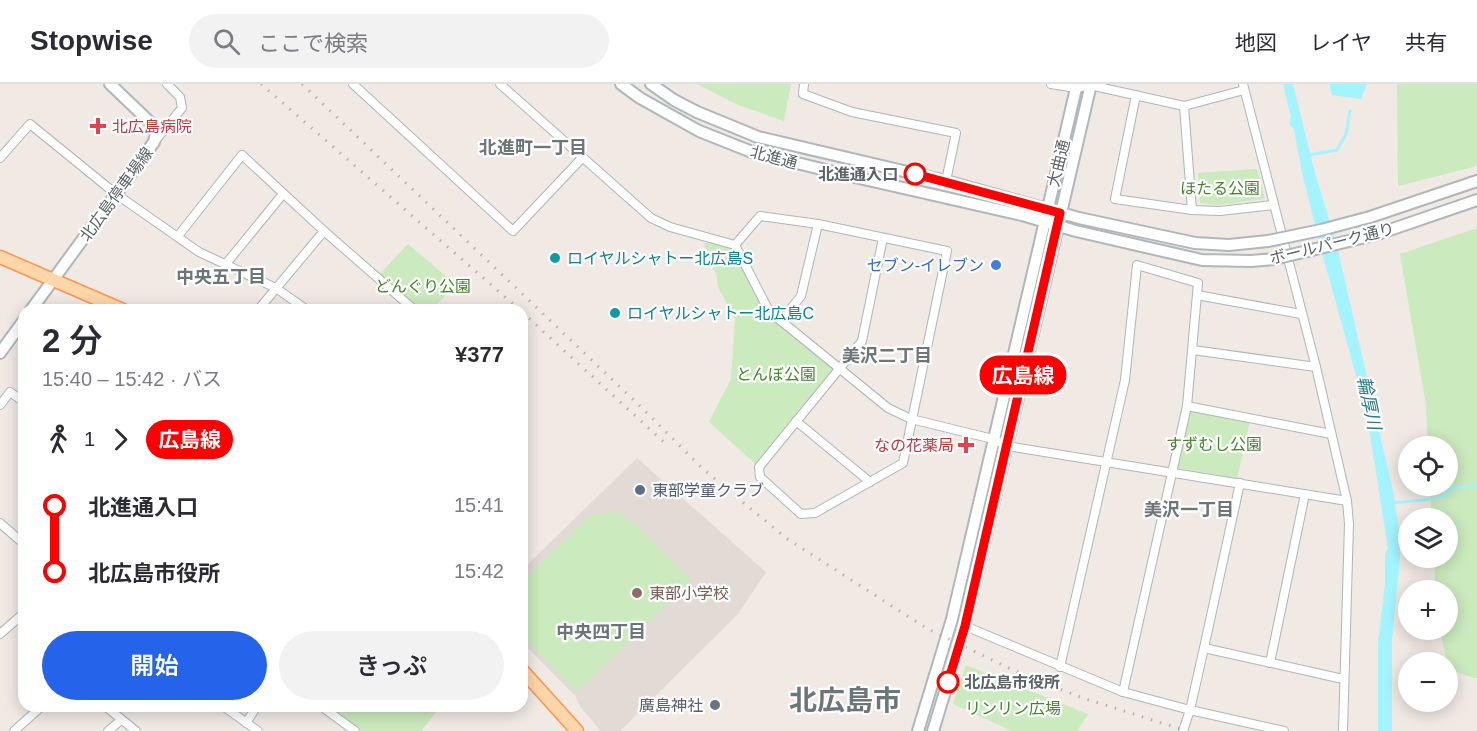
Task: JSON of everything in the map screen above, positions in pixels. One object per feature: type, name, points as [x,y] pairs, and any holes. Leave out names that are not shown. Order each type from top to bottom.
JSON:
[{"type":"main road","points":[[0,257],[109,304]]},
{"type":"main road","points":[[528,677],[577,731]]},
{"type":"street","name":"北広島停車場線","points":[[35,304],[154,142],[156,134],[153,125],[110,84]]},
{"type":"street","points":[[154,142],[182,108],[180,97],[167,84]]},
{"type":"street","points":[[500,84],[651,218],[670,227],[735,245],[769,311],[888,408],[911,418],[993,439],[1007,446],[1347,501]]},
{"type":"street","name":"北進通","points":[[621,84],[640,98],[699,131],[752,152],[1044,222]]},
{"type":"street","name":"北進通","points":[[651,84],[697,112],[758,137],[946,181],[1060,213]]},
{"type":"street","points":[[804,84],[803,94],[852,112],[956,133],[946,181]]},
{"type":"street","points":[[1051,84],[1091,85],[1184,105],[1244,87],[1316,367],[1347,501],[1349,524],[1343,731]]},
{"type":"street","name":"大曲通","points":[[933,731],[965,626],[1091,85]]},
{"type":"street","points":[[359,86],[513,231],[582,158]]},
{"type":"street","name":"大曲通","points":[[918,731],[952,619],[1076,86]]},
{"type":"street","points":[[1136,95],[1115,199],[1220,212],[1273,205]]},
{"type":"street","points":[[1184,105],[1192,210]]},
{"type":"street","points":[[0,158],[30,124],[116,194],[199,252],[276,288],[299,304]]},
{"type":"street","points":[[178,236],[243,155],[283,194],[408,304]]},
{"type":"street","name":"ボールパーク通り","points":[[1060,213],[1195,243],[1228,245],[1268,241],[1321,231],[1477,181]]},
{"type":"street","points":[[225,265],[283,194]]},
{"type":"street","name":"ボールパーク通り","points":[[1044,222],[1202,260],[1251,261],[1274,259],[1378,234],[1477,200]]},
{"type":"street","points":[[735,245],[760,216],[818,225],[947,250],[903,463],[815,513],[801,514],[760,477],[759,467],[862,341],[883,238]]},
{"type":"street","points":[[781,321],[801,296],[818,225]]},
{"type":"street","points":[[263,304],[324,231]]},
{"type":"street","points":[[1060,667],[1125,380],[1137,266],[1198,283],[1186,406],[1123,692]]},
{"type":"street","points":[[1197,295],[1301,314]]},
{"type":"street","points":[[0,353],[18,328]]},
{"type":"street","points":[[1192,350],[1316,367]]},
{"type":"street","points":[[0,405],[10,392],[18,398]]},
{"type":"street","points":[[1186,406],[1331,434]]},
{"type":"street","points":[[796,421],[870,482]]},
{"type":"street","points":[[1183,731],[1190,710],[1240,483]]},
{"type":"street","points":[[1270,663],[1305,494]]},
{"type":"street","points":[[1,525],[18,539]]},
{"type":"street","points":[[0,634],[18,618]]},
{"type":"street","points":[[965,626],[1123,692],[1284,731]]},
{"type":"street","points":[[1204,648],[1343,679]]},
{"type":"street","points":[[14,731],[35,712]]},
{"type":"street","points":[[112,712],[136,731]]},
{"type":"street","points":[[231,712],[258,731]]},
{"type":"street","points":[[246,723],[253,712]]},
{"type":"street","points":[[329,712],[355,731]]},
{"type":"street","points":[[108,731],[121,720]]},
{"type":"shaded area","name":"東部小学校","points":[[637,458],[766,572],[738,614],[620,731],[601,731],[579,705],[576,697],[528,648],[528,564]]},
{"type":"green space","points":[[697,84],[791,84],[784,121],[738,105]]},
{"type":"green space","points":[[1397,84],[1477,84],[1477,166],[1398,186]]},
{"type":"green space","name":"ほたる公園","points":[[1257,169],[1265,199],[1218,205],[1200,203],[1198,173]]},
{"type":"green space","points":[[1477,228],[1477,678],[1458,672],[1458,652],[1445,652],[1442,640],[1458,640],[1458,580],[1435,580],[1435,568],[1458,568],[1458,508],[1431,508],[1431,496],[1458,496],[1458,436],[1427,436],[1426,405],[1400,254]]},
{"type":"green space","name":"とんぼ公園","points":[[704,243],[735,245],[769,311],[839,367],[759,467],[709,422],[731,379],[735,319],[718,287],[716,273],[707,259]]},
{"type":"green space","name":"どんぐり公園","points":[[408,244],[456,285],[437,304],[409,304],[378,276]]},
{"type":"green space","name":"すずむし公園","points":[[1190,410],[1250,421],[1237,478],[1177,468]]},
{"type":"green space","points":[[619,512],[631,524],[634,522],[691,581],[577,692],[528,642],[528,575],[591,515]]},
{"type":"green space","name":"リンリン広場","points":[[966,665],[1088,714],[1077,731],[1012,731],[953,704]]},
{"type":"green space","points":[[329,712],[436,712],[421,731],[356,731]]},
{"type":"water","name":"輪厚川","points":[[1283,84],[1293,84],[1315,173],[1337,246],[1394,496],[1398,523],[1399,568],[1392,639],[1392,731],[1378,731],[1378,642],[1385,585],[1385,554],[1388,549],[1367,415],[1321,249],[1302,173],[1294,129],[1289,124],[1291,117]]},
{"type":"water","points":[[1329,84],[1367,84],[1361,99],[1332,95]]},
{"type":"waterway","points":[[1309,155],[1337,150],[1346,134],[1350,111]]},
{"type":"waterway","points":[[1393,503],[1441,498],[1453,488],[1477,485]]},
{"type":"railway","points":[[261,84],[513,304]]},
{"type":"railway","points":[[302,84],[703,469],[786,538],[926,628],[1015,671],[1080,697],[1187,731]]},
{"type":"railway","points":[[528,318],[666,444]]},
{"type":"bus line","name":"広島線","points":[[915,174],[1060,213],[965,626],[948,682]]},
{"type":"place","name":"北広島病院","points":[[98,126]]},
{"type":"place","name":"北進通入口","points":[[915,174]]},
{"type":"place","name":"ロイヤルシャトー北広島S","points":[[555,258]]},
{"type":"place","name":"セブン-イレブン","points":[[996,265]]},
{"type":"place","name":"ロイヤルシャトー北広島C","points":[[615,313]]},
{"type":"place","name":"なの花薬局","points":[[966,445]]},
{"type":"place","name":"東部学童クラブ","points":[[640,490]]},
{"type":"place","name":"東部小学校","points":[[637,593]]},
{"type":"place","name":"北広島市役所","points":[[948,682]]},
{"type":"place","name":"廣島神社","points":[[715,705]]},
{"type":"district","name":"北進町一丁目","points":[[533,148]]},
{"type":"district","name":"中央五丁目","points":[[221,277]]},
{"type":"district","name":"美沢二丁目","points":[[887,356]]},
{"type":"district","name":"美沢一丁目","points":[[1189,510]]},
{"type":"district","name":"中央四丁目","points":[[601,632]]},
{"type":"district","name":"北広島市","points":[[845,700]]}]
